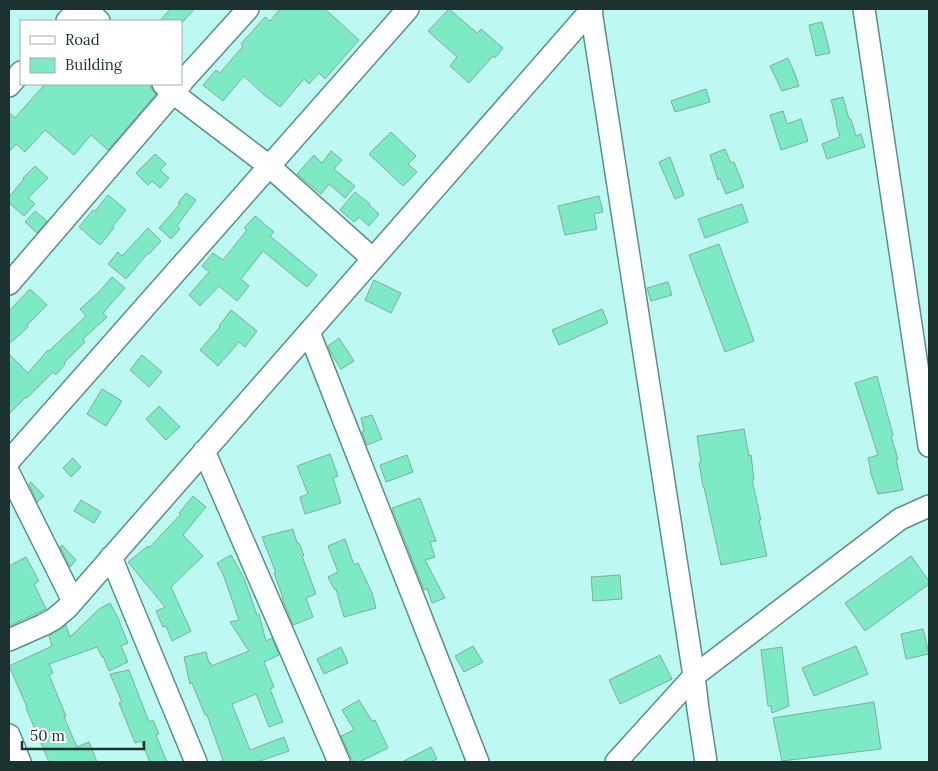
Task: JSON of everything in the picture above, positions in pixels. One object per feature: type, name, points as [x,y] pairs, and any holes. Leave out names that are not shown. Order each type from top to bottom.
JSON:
[{"type":"street","points":[[68,20],[79,9]]},
{"type":"street","points":[[86,9],[98,20]]},
{"type":"street","points":[[182,79],[248,9]]},
{"type":"street","points":[[9,461],[408,9]]},
{"type":"street","points":[[9,640],[54,619],[73,601],[590,9]]},
{"type":"street","points":[[590,9],[706,762]]},
{"type":"street","points":[[864,9],[929,446]]},
{"type":"street","points":[[9,86],[20,73]]},
{"type":"street","points":[[9,284],[175,86],[269,166],[373,259]]},
{"type":"street","points":[[309,332],[478,762]]},
{"type":"street","points":[[204,452],[339,762]]},
{"type":"street","points":[[9,473],[73,601]]},
{"type":"street","points":[[616,762],[694,676],[900,519],[929,506]]},
{"type":"street","points":[[111,557],[196,762]]},
{"type":"street","points":[[9,735],[20,762]]},
{"type":"building","points":[[170,9],[194,9],[184,21],[161,20]]},
{"type":"building","points":[[280,9],[325,9],[359,40],[325,79],[319,73],[309,84],[304,79],[280,107],[244,76],[223,101],[203,85],[216,70],[220,73],[243,46],[241,44],[265,17],[270,21]]},
{"type":"building","points":[[449,9],[477,33],[481,29],[503,48],[495,58],[493,56],[469,83],[450,66],[457,57],[428,31]]},
{"type":"building","points":[[822,22],[830,53],[816,56],[809,25]]},
{"type":"building","points":[[788,58],[799,86],[782,91],[770,66]]},
{"type":"building","points":[[44,85],[151,85],[156,94],[108,150],[91,135],[74,155],[45,130],[25,152],[16,144],[9,152],[9,112],[15,118]]},
{"type":"building","points":[[706,89],[710,102],[675,112],[671,101]]},
{"type":"building","points":[[843,97],[856,136],[861,134],[865,147],[827,159],[822,144],[840,137],[831,100]]},
{"type":"building","points":[[783,111],[787,124],[801,119],[808,141],[781,150],[770,115]]},
{"type":"building","points":[[391,132],[416,156],[408,164],[417,172],[403,186],[369,154]]},
{"type":"building","points":[[725,149],[731,163],[734,162],[744,187],[726,194],[720,179],[718,180],[710,155]]},
{"type":"building","points":[[331,151],[342,160],[334,169],[355,186],[345,198],[329,184],[321,194],[297,174],[314,155],[322,163]]},
{"type":"building","points":[[155,154],[166,164],[160,170],[169,178],[160,188],[152,181],[148,185],[136,173]]},
{"type":"building","points":[[670,157],[684,195],[675,199],[659,162]]},
{"type":"building","points":[[35,166],[48,178],[28,198],[35,204],[24,216],[9,203],[9,197]]},
{"type":"building","points":[[355,192],[379,214],[369,226],[359,217],[354,222],[340,210]]},
{"type":"building","points":[[186,193],[196,200],[177,226],[180,229],[171,239],[159,228],[180,204],[178,203]]},
{"type":"building","points":[[108,195],[126,210],[100,245],[79,227]]},
{"type":"building","points":[[599,196],[603,212],[594,214],[597,229],[565,235],[558,206]]},
{"type":"building","points":[[742,204],[748,222],[705,238],[698,219]]},
{"type":"building","points":[[35,211],[47,221],[37,233],[25,222]]},
{"type":"building","points":[[255,216],[274,232],[270,236],[317,275],[307,287],[263,251],[241,279],[249,286],[237,301],[219,286],[200,306],[189,295],[209,272],[202,266],[213,253],[223,260],[247,230],[244,228]]},
{"type":"building","points":[[148,228],[161,241],[126,279],[108,264],[118,252],[122,256]]},
{"type":"building","points":[[719,244],[754,341],[725,352],[689,255]]},
{"type":"building","points":[[112,277],[125,288],[103,313],[107,317],[83,339],[85,342],[64,363],[56,375],[53,372],[9,414],[9,354],[28,373],[48,350],[86,316],[80,309]]},
{"type":"building","points":[[374,280],[401,293],[391,313],[365,300]]},
{"type":"building","points":[[668,282],[672,295],[651,301],[647,288]]},
{"type":"building","points":[[30,289],[47,305],[27,325],[28,327],[9,344],[9,311]]},
{"type":"building","points":[[602,309],[608,323],[559,345],[552,330]]},
{"type":"building","points":[[231,310],[257,331],[245,347],[239,342],[218,366],[200,350],[220,327]]},
{"type":"building","points":[[339,338],[354,361],[341,369],[328,346]]},
{"type":"building","points":[[142,355],[162,372],[149,387],[130,370]]},
{"type":"building","points":[[877,376],[893,435],[891,436],[898,459],[896,459],[903,490],[878,494],[870,471],[868,458],[878,455],[855,383]]},
{"type":"building","points":[[102,389],[122,401],[106,426],[87,414]]},
{"type":"building","points":[[159,406],[180,427],[166,440],[146,419]]},
{"type":"building","points":[[372,415],[382,439],[367,445],[362,432],[364,431],[361,418]]},
{"type":"building","points":[[744,429],[749,456],[751,455],[754,480],[752,480],[767,556],[721,565],[703,487],[697,436]]},
{"type":"building","points":[[330,454],[338,476],[333,478],[341,503],[305,514],[300,497],[308,494],[297,466]]},
{"type":"building","points":[[407,455],[413,472],[386,482],[380,465]]},
{"type":"building","points":[[73,458],[81,467],[71,477],[63,468]]},
{"type":"building","points":[[31,482],[44,496],[37,502],[29,484]]},
{"type":"building","points":[[193,496],[206,507],[183,535],[203,556],[171,587],[191,631],[172,641],[166,626],[163,627],[156,611],[165,607],[128,562],[148,546],[149,548],[181,514],[179,513]]},
{"type":"building","points":[[420,498],[436,541],[430,542],[435,557],[425,560],[445,598],[432,603],[427,588],[424,590],[392,508]]},
{"type":"building","points":[[81,500],[101,512],[94,523],[74,511]]},
{"type":"building","points":[[293,529],[316,594],[306,598],[313,617],[293,625],[262,537]]},
{"type":"building","points":[[345,539],[354,565],[358,563],[372,593],[376,608],[344,617],[336,589],[334,589],[328,577],[338,572],[328,546]]},
{"type":"building","points":[[62,545],[76,560],[70,567],[60,547]]},
{"type":"building","points":[[231,555],[244,578],[257,615],[259,614],[266,641],[272,638],[279,655],[264,662],[274,687],[270,689],[283,722],[269,727],[256,694],[232,704],[250,750],[284,737],[289,751],[257,762],[221,762],[223,760],[207,715],[205,715],[192,683],[190,684],[184,657],[206,652],[211,666],[249,651],[230,622],[239,620],[223,574],[217,563]]},
{"type":"building","points":[[911,556],[929,581],[929,584],[865,631],[845,603]]},
{"type":"building","points":[[26,557],[39,581],[34,584],[46,609],[9,626],[9,566]]},
{"type":"building","points":[[620,575],[622,599],[593,601],[591,577]]},
{"type":"building","points":[[110,603],[128,643],[121,646],[128,662],[109,671],[97,647],[49,664],[53,673],[49,675],[77,747],[89,742],[97,762],[49,762],[9,666],[52,646],[49,636],[66,625],[70,637],[99,609]]},
{"type":"building","points":[[923,629],[929,654],[906,659],[901,634]]},
{"type":"building","points":[[473,646],[483,662],[464,672],[455,656]]},
{"type":"building","points":[[856,646],[868,674],[814,696],[802,668]]},
{"type":"building","points":[[341,647],[348,663],[324,674],[317,659]]},
{"type":"building","points":[[782,647],[789,706],[772,713],[771,706],[768,706],[761,650]]},
{"type":"building","points":[[660,655],[672,679],[620,704],[609,680]]},
{"type":"building","points":[[129,670],[149,722],[153,720],[159,734],[156,735],[167,762],[150,762],[141,741],[135,743],[119,703],[122,702],[110,674]]},
{"type":"building","points":[[359,700],[372,721],[375,720],[388,748],[359,762],[353,762],[341,736],[354,730],[342,710]]},
{"type":"building","points":[[874,702],[881,749],[782,761],[773,718]]},
{"type":"building","points":[[431,747],[437,759],[430,762],[402,762]]}]
